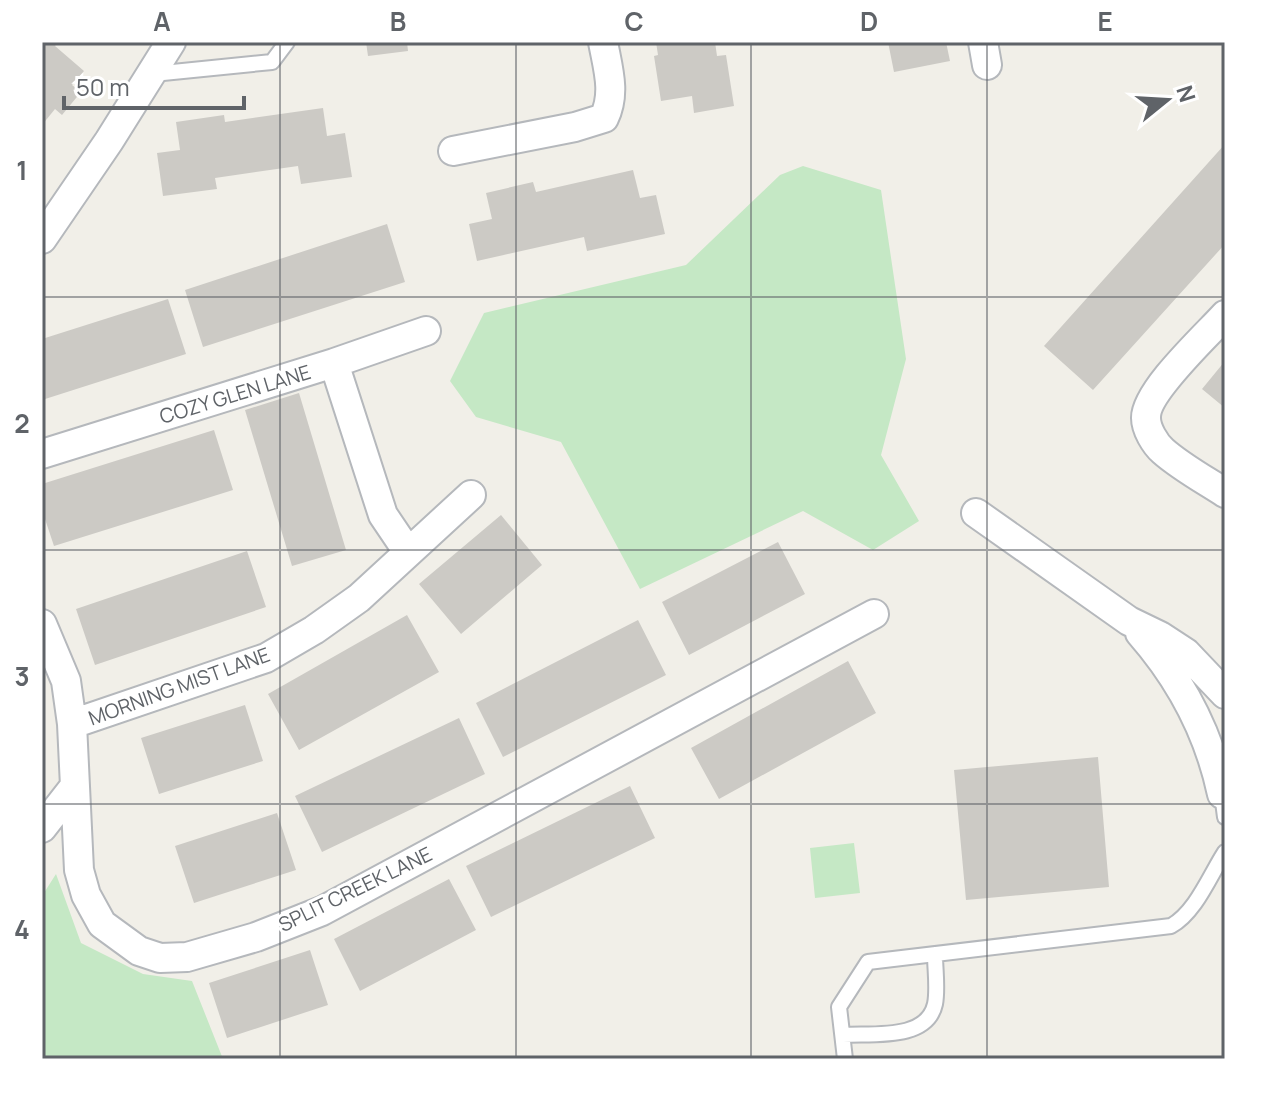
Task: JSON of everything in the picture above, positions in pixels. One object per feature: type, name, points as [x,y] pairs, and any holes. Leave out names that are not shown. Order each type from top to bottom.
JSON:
[{"type":"street","points":[[42,239],[153,74],[171,42]]},
{"type":"street","points":[[453,151],[575,127],[604,118],[611,103],[611,84],[603,42]]},
{"type":"street","points":[[1225,315],[1161,385],[1151,401],[1146,418],[1160,450],[1225,493]]},
{"type":"street","name":"COZY GLEN LANE","points":[[42,454],[334,363],[426,331]]},
{"type":"street","points":[[334,363],[383,515],[408,552]]},
{"type":"street","name":"MORNING MIST LANE","points":[[72,724],[266,658],[314,630],[359,598],[471,495]]},
{"type":"street","points":[[976,513],[1129,621],[1186,653],[1225,694]]},
{"type":"street","name":"SPLIT CREEK LANE","points":[[42,624],[66,681],[72,724],[79,870],[93,912],[118,937],[139,951],[160,958],[187,957],[256,937],[322,911],[874,614]]},
{"type":"street","points":[[1129,621],[1164,662],[1185,695],[1212,750],[1224,800]]},
{"type":"street","points":[[42,828],[74,787]]},
{"type":"lane","points":[[153,74],[272,62],[287,42]]},
{"type":"lane","points":[[845,1059],[839,1007],[868,962],[1171,926],[1188,911],[1225,852]]},
{"type":"lane","points":[[843,1035],[910,1030],[924,1024],[931,1017],[936,998],[935,954]]},
{"type":"green space","points":[[803,166],[881,190],[906,359],[881,455],[919,521],[873,550],[803,511],[640,589],[561,442],[476,417],[450,381],[484,313],[686,265],[780,175]]},
{"type":"green space","points":[[854,843],[860,893],[815,898],[810,848]]},
{"type":"green space","points":[[56,874],[81,943],[143,974],[192,981],[223,1059],[42,1059],[42,896]]},
{"type":"building","points":[[42,42],[58,42],[55,46],[84,71],[72,85],[81,92],[62,115],[55,109],[42,125]]},
{"type":"building","points":[[366,42],[407,42],[408,51],[368,56]]},
{"type":"building","points":[[656,42],[715,42],[717,56],[726,55],[734,106],[694,113],[692,96],[661,101],[654,56],[658,55]]},
{"type":"building","points":[[888,42],[946,42],[950,61],[894,72]]},
{"type":"building","points":[[323,108],[327,136],[345,133],[352,177],[301,184],[298,166],[215,178],[217,189],[163,196],[157,153],[180,150],[176,122],[224,115],[225,122]]},
{"type":"building","points":[[1225,144],[1225,244],[1093,390],[1044,346]]},
{"type":"building","points":[[633,170],[640,198],[656,195],[665,234],[587,251],[584,237],[477,261],[469,224],[492,219],[486,193],[533,182],[536,192]]},
{"type":"building","points":[[387,224],[405,282],[203,347],[185,290]]},
{"type":"building","points":[[168,299],[186,354],[42,400],[42,339]]},
{"type":"building","points":[[1225,361],[1225,408],[1202,389]]},
{"type":"building","points":[[299,393],[346,550],[292,566],[245,410]]},
{"type":"building","points":[[214,430],[233,490],[54,546],[42,510],[42,484]]},
{"type":"building","points":[[501,515],[542,565],[461,634],[419,584]]},
{"type":"building","points":[[778,542],[805,594],[689,655],[662,602]]},
{"type":"building","points":[[247,551],[266,607],[95,665],[76,609]]},
{"type":"building","points":[[407,615],[439,672],[299,750],[268,694]]},
{"type":"building","points":[[638,620],[666,675],[503,757],[476,703]]},
{"type":"building","points":[[848,661],[876,713],[719,799],[691,748]]},
{"type":"building","points":[[245,705],[263,761],[159,794],[141,738]]},
{"type":"building","points":[[459,718],[485,774],[322,852],[295,796]]},
{"type":"building","points":[[1098,757],[1109,887],[966,900],[954,770]]},
{"type":"building","points":[[630,786],[655,838],[491,917],[466,866]]},
{"type":"building","points":[[277,813],[296,870],[194,903],[175,846]]},
{"type":"building","points":[[449,879],[476,930],[360,991],[334,939]]},
{"type":"building","points":[[310,950],[328,1005],[227,1038],[209,983]]}]
